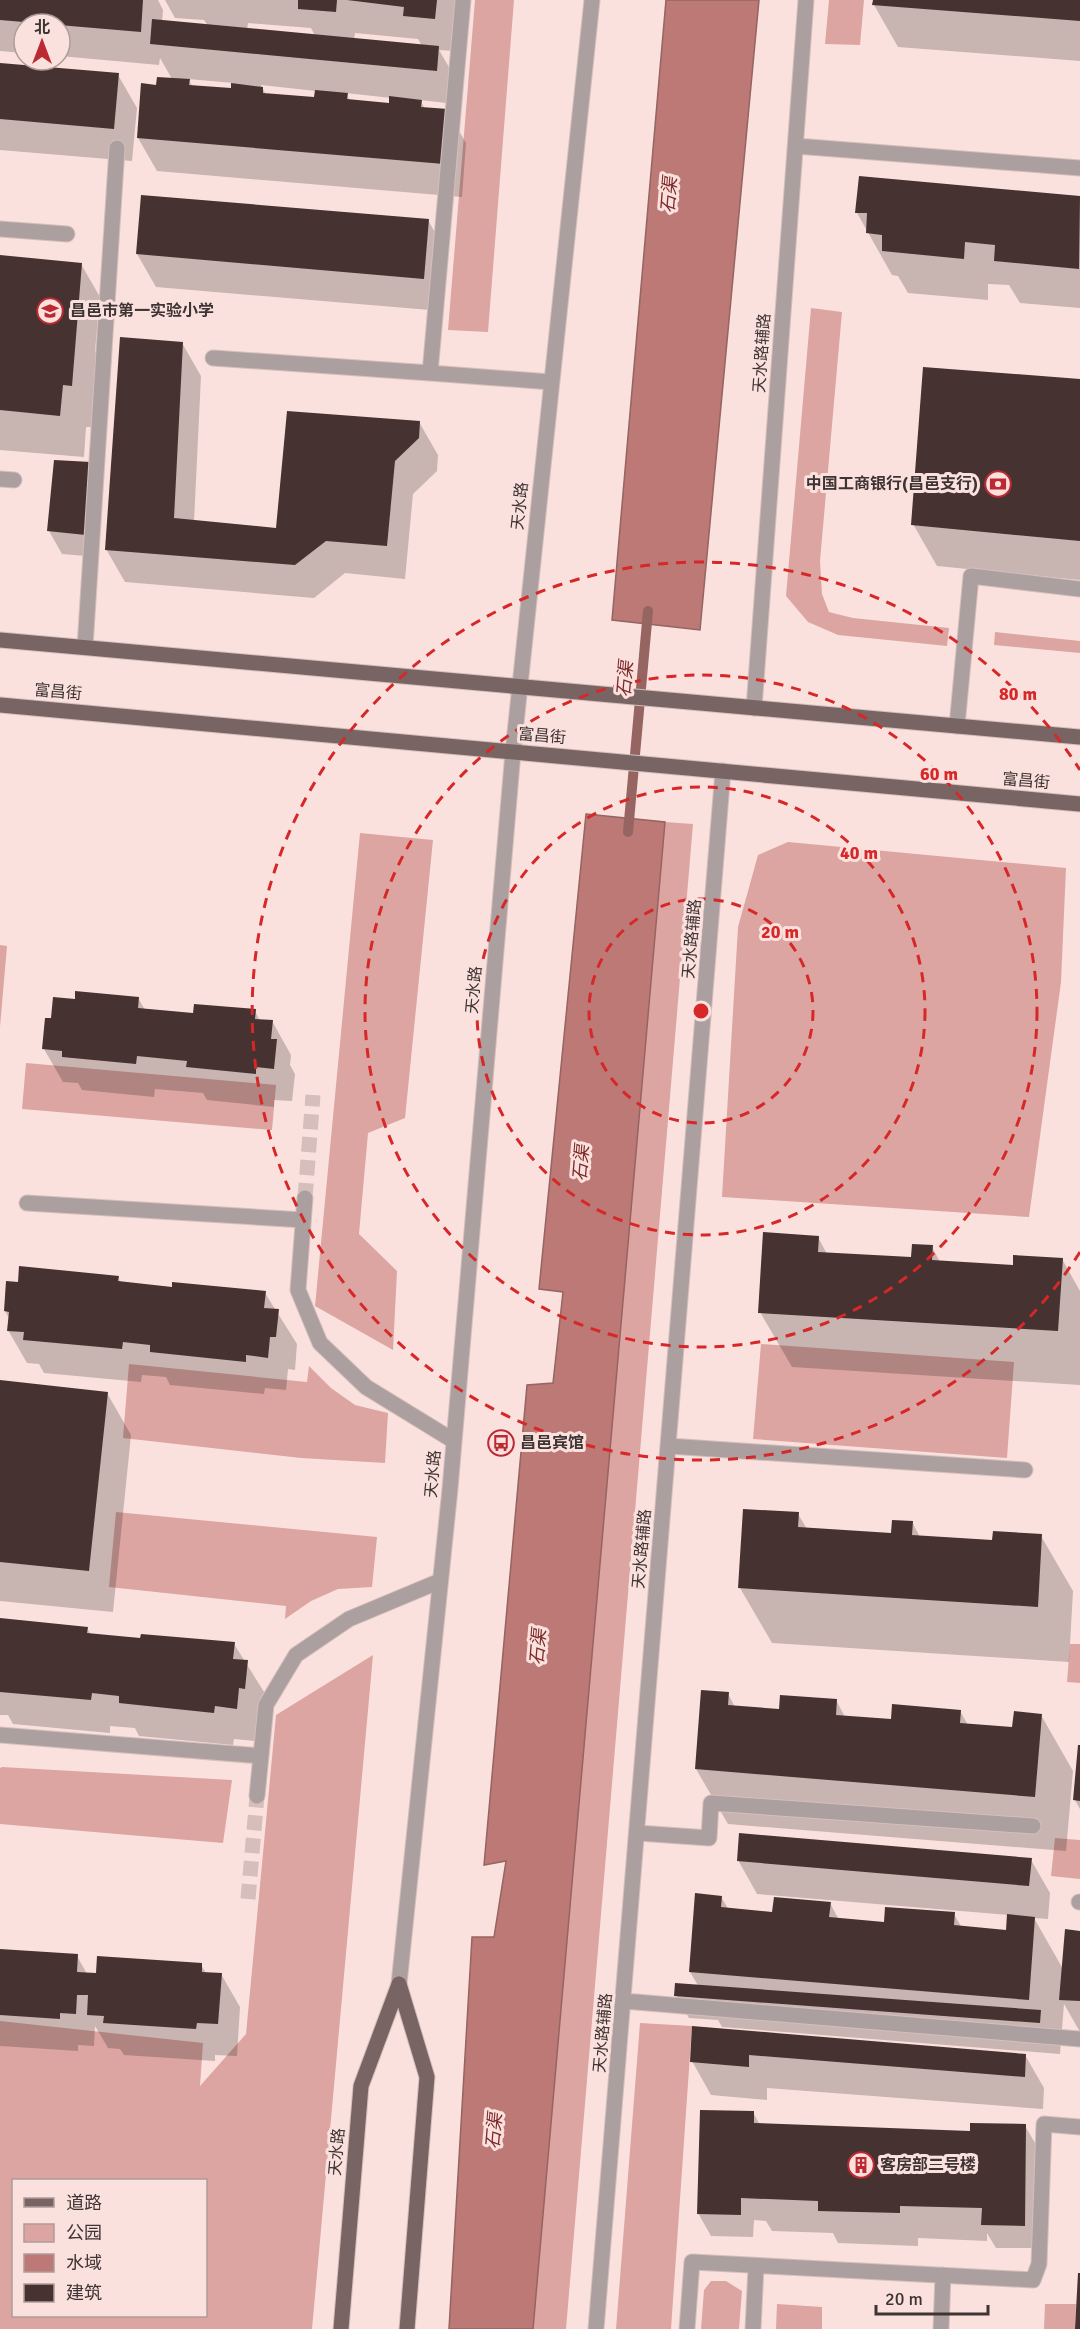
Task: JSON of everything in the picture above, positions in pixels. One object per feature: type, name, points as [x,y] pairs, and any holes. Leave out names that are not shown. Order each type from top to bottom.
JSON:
[{"type":"main road","points":[[0,640],[1080,737]]},
{"type":"main road","name":"富昌街","points":[[0,705],[1080,804]]},
{"type":"main road","name":"天水路","points":[[341,2329],[361,2086],[399,1984]]},
{"type":"main road","name":"天水路","points":[[399,1984],[427,2077],[407,2329]]},
{"type":"street","points":[[430,373],[463,0]]},
{"type":"street","name":"天水路","points":[[399,1984],[454,1441],[519,687],[592,0]]},
{"type":"street","name":"天水路辅路","points":[[754,708],[806,0]]},
{"type":"street","points":[[796,146],[1080,168]]},
{"type":"street","points":[[85,647],[117,148]]},
{"type":"street","points":[[0,229],[67,234]]},
{"type":"street","points":[[213,358],[551,382]]},
{"type":"street","points":[[957,726],[971,576],[1080,589]]},
{"type":"street","name":"天水路辅路","points":[[596,2329],[723,771]]},
{"type":"street","points":[[305,1198],[298,1290],[320,1343],[366,1387],[454,1441]]},
{"type":"street","points":[[27,1203],[303,1220]]},
{"type":"street","points":[[669,1446],[1025,1470]]},
{"type":"street","points":[[257,1796],[266,1705],[296,1655],[349,1619],[440,1581]]},
{"type":"street","points":[[0,1735],[261,1756]]},
{"type":"street","points":[[638,1833],[709,1838],[711,1803],[1033,1826]]},
{"type":"street","points":[[624,2001],[1080,2039]]},
{"type":"street","points":[[687,2329],[692,2262],[1033,2280],[1039,2264],[1044,2124],[1080,2127]]},
{"type":"street","points":[[753,2329],[756,2266]]},
{"type":"street","points":[[941,2329],[943,2275]]},
{"type":"green space","points":[[475,0],[514,0],[488,332],[448,330]]},
{"type":"green space","points":[[829,0],[864,0],[860,45],[825,44]]},
{"type":"green space","points":[[811,308],[842,312],[820,561],[822,594],[829,612],[853,618],[949,628],[947,646],[838,635],[808,622],[786,596]]},
{"type":"green space","points":[[995,632],[1080,641],[1080,653],[994,645]]},
{"type":"green space","points":[[665,822],[693,824],[566,2329],[533,2329]]},
{"type":"green space","points":[[360,833],[433,840],[405,1118],[368,1133],[359,1234],[397,1271],[393,1350],[315,1306]]},
{"type":"green space","points":[[788,842],[1066,868],[1061,982],[1029,1217],[722,1197],[738,927],[758,855]]},
{"type":"green space","points":[[0,945],[7,946],[0,1027]]},
{"type":"green space","points":[[26,1063],[276,1085],[272,1130],[22,1109]]},
{"type":"green space","points":[[761,1344],[1014,1362],[1007,1458],[753,1439]]},
{"type":"green space","points":[[129,1364],[307,1382],[309,1366],[331,1388],[355,1405],[388,1413],[385,1463],[301,1458],[123,1438]]},
{"type":"green space","points":[[116,1512],[377,1537],[372,1587],[338,1589],[311,1601],[285,1619],[286,1606],[109,1587]]},
{"type":"green space","points":[[1070,1644],[1080,1644],[1080,1683],[1067,1682]]},
{"type":"green space","points":[[373,1655],[312,2329],[0,2329],[0,2021],[203,2043],[200,2086],[246,2034],[276,1715]]},
{"type":"green space","points":[[0,1768],[232,1780],[223,1843],[0,1824]]},
{"type":"green space","points":[[1055,1838],[1080,1840],[1080,1879],[1051,1876]]},
{"type":"green space","points":[[640,2023],[692,2026],[671,2329],[616,2329]]},
{"type":"green space","points":[[711,2281],[726,2281],[742,2291],[739,2329],[701,2329],[704,2290]]},
{"type":"green space","points":[[777,2304],[822,2307],[822,2329],[776,2329]]},
{"type":"green space","points":[[1045,2304],[1076,2304],[1075,2329],[1044,2329]]},
{"type":"water","points":[[666,0],[759,0],[700,630],[612,620]]},
{"type":"water","points":[[586,814],[665,822],[533,2329],[449,2329],[472,1937],[494,1937],[506,1861],[484,1865],[527,1385],[553,1383],[563,1292],[539,1289]]},
{"type":"building","points":[[0,0],[143,0],[141,32],[72,26],[72,12],[12,12],[12,21],[0,20]]},
{"type":"building","points":[[298,0],[337,0],[336,12],[298,9]]},
{"type":"building","points":[[347,0],[437,0],[435,19],[403,16],[404,7]]},
{"type":"building","points":[[873,0],[1080,0],[1080,21],[872,5]]},
{"type":"building","points":[[152,19],[439,46],[437,71],[150,44]]},
{"type":"building","points":[[0,63],[12,64],[12,72],[72,72],[72,69],[119,73],[114,129],[0,119]]},
{"type":"building","points":[[157,77],[190,79],[189,85],[231,88],[231,83],[263,87],[263,93],[314,97],[315,90],[348,93],[347,99],[389,103],[389,96],[422,100],[421,107],[448,109],[444,164],[137,138],[141,83],[156,85]]},
{"type":"building","points":[[859,176],[1080,196],[1079,269],[994,261],[995,245],[965,242],[964,259],[882,251],[882,235],[866,233],[867,213],[855,213]]},
{"type":"building","points":[[141,195],[429,219],[424,279],[136,254]]},
{"type":"building","points":[[0,255],[82,263],[72,386],[63,385],[60,416],[0,410]]},
{"type":"building","points":[[120,337],[183,342],[174,518],[276,528],[287,411],[420,421],[419,438],[395,461],[387,546],[326,541],[295,565],[105,550]]},
{"type":"building","points":[[923,367],[1080,379],[1080,541],[911,525]]},
{"type":"building","points":[[54,460],[91,462],[86,535],[47,531]]},
{"type":"building","points":[[75,991],[139,997],[138,1008],[193,1013],[194,1004],[256,1009],[255,1019],[273,1020],[271,1039],[277,1039],[274,1069],[256,1067],[256,1074],[186,1067],[187,1061],[137,1056],[136,1064],[62,1057],[62,1051],[42,1049],[45,1018],[51,1018],[53,997],[75,999]]},
{"type":"building","points":[[763,1232],[819,1236],[818,1252],[911,1257],[912,1244],[933,1245],[932,1260],[1013,1265],[1013,1255],[1063,1258],[1058,1331],[758,1313]]},
{"type":"building","points":[[19,1266],[119,1276],[118,1281],[172,1287],[172,1282],[266,1291],[264,1308],[279,1309],[276,1337],[270,1337],[268,1358],[246,1355],[246,1362],[150,1352],[150,1345],[123,1342],[122,1349],[23,1340],[24,1332],[7,1331],[9,1312],[4,1311],[6,1281],[18,1282]]},
{"type":"building","points":[[0,1380],[108,1392],[89,1571],[0,1562]]},
{"type":"building","points":[[743,1509],[799,1512],[798,1527],[891,1533],[892,1520],[913,1521],[912,1535],[992,1540],[993,1531],[1042,1534],[1038,1607],[738,1588]]},
{"type":"building","points":[[0,1618],[88,1627],[87,1633],[140,1638],[141,1634],[235,1642],[233,1659],[248,1660],[245,1689],[239,1688],[237,1709],[215,1706],[214,1713],[119,1703],[119,1696],[92,1693],[91,1700],[0,1692]]},
{"type":"building","points":[[701,1690],[729,1692],[728,1705],[779,1709],[780,1695],[837,1699],[836,1715],[891,1719],[892,1704],[961,1710],[960,1723],[1012,1727],[1014,1711],[1042,1714],[1035,1797],[695,1769]]},
{"type":"building","points":[[1078,1745],[1080,1745],[1080,1801],[1073,1800]]},
{"type":"building","points":[[739,1833],[1032,1858],[1029,1886],[737,1861]]},
{"type":"building","points":[[695,1893],[722,1896],[721,1907],[772,1912],[774,1897],[831,1902],[829,1917],[884,1922],[885,1907],[955,1912],[954,1925],[1006,1930],[1007,1914],[1035,1917],[1029,2000],[689,1972]]},
{"type":"building","points":[[1065,1929],[1080,1931],[1080,2001],[1059,2000]]},
{"type":"building","points":[[0,1949],[78,1954],[77,1972],[96,1973],[97,1956],[202,1963],[202,1972],[222,1973],[218,2024],[197,2023],[196,2029],[103,2023],[104,2016],[87,2015],[88,1995],[77,1995],[76,2014],[60,2013],[60,2019],[0,2015]]},
{"type":"building","points":[[675,1983],[1041,2010],[1040,2023],[674,1996]]},
{"type":"building","points":[[692,2026],[1026,2054],[1025,2077],[749,2055],[749,2067],[690,2062]]},
{"type":"building","name":"客房部二号楼","points":[[700,2110],[754,2111],[754,2123],[970,2131],[970,2123],[1026,2124],[1025,2226],[981,2225],[982,2208],[900,2206],[900,2213],[818,2211],[818,2201],[741,2198],[741,2215],[697,2214]]},
{"type":"building","points":[[1078,2273],[1080,2273],[1080,2329],[1075,2329]]},
{"type":"waterway","name":"石渠","points":[[628,832],[648,611]]},
{"type":"tunnel","points":[[305,1198],[313,1095]]},
{"type":"tunnel","points":[[248,1899],[257,1796]]},
{"type":"place","name":"昌邑市第一实验小学","points":[[50,311]]},
{"type":"place","name":"中国工商银行(昌邑支行)","points":[[998,484]]},
{"type":"place","name":"昌邑宾馆","points":[[501,1443]]},
{"type":"place","name":"客房部二号楼","points":[[861,2165]]}]
